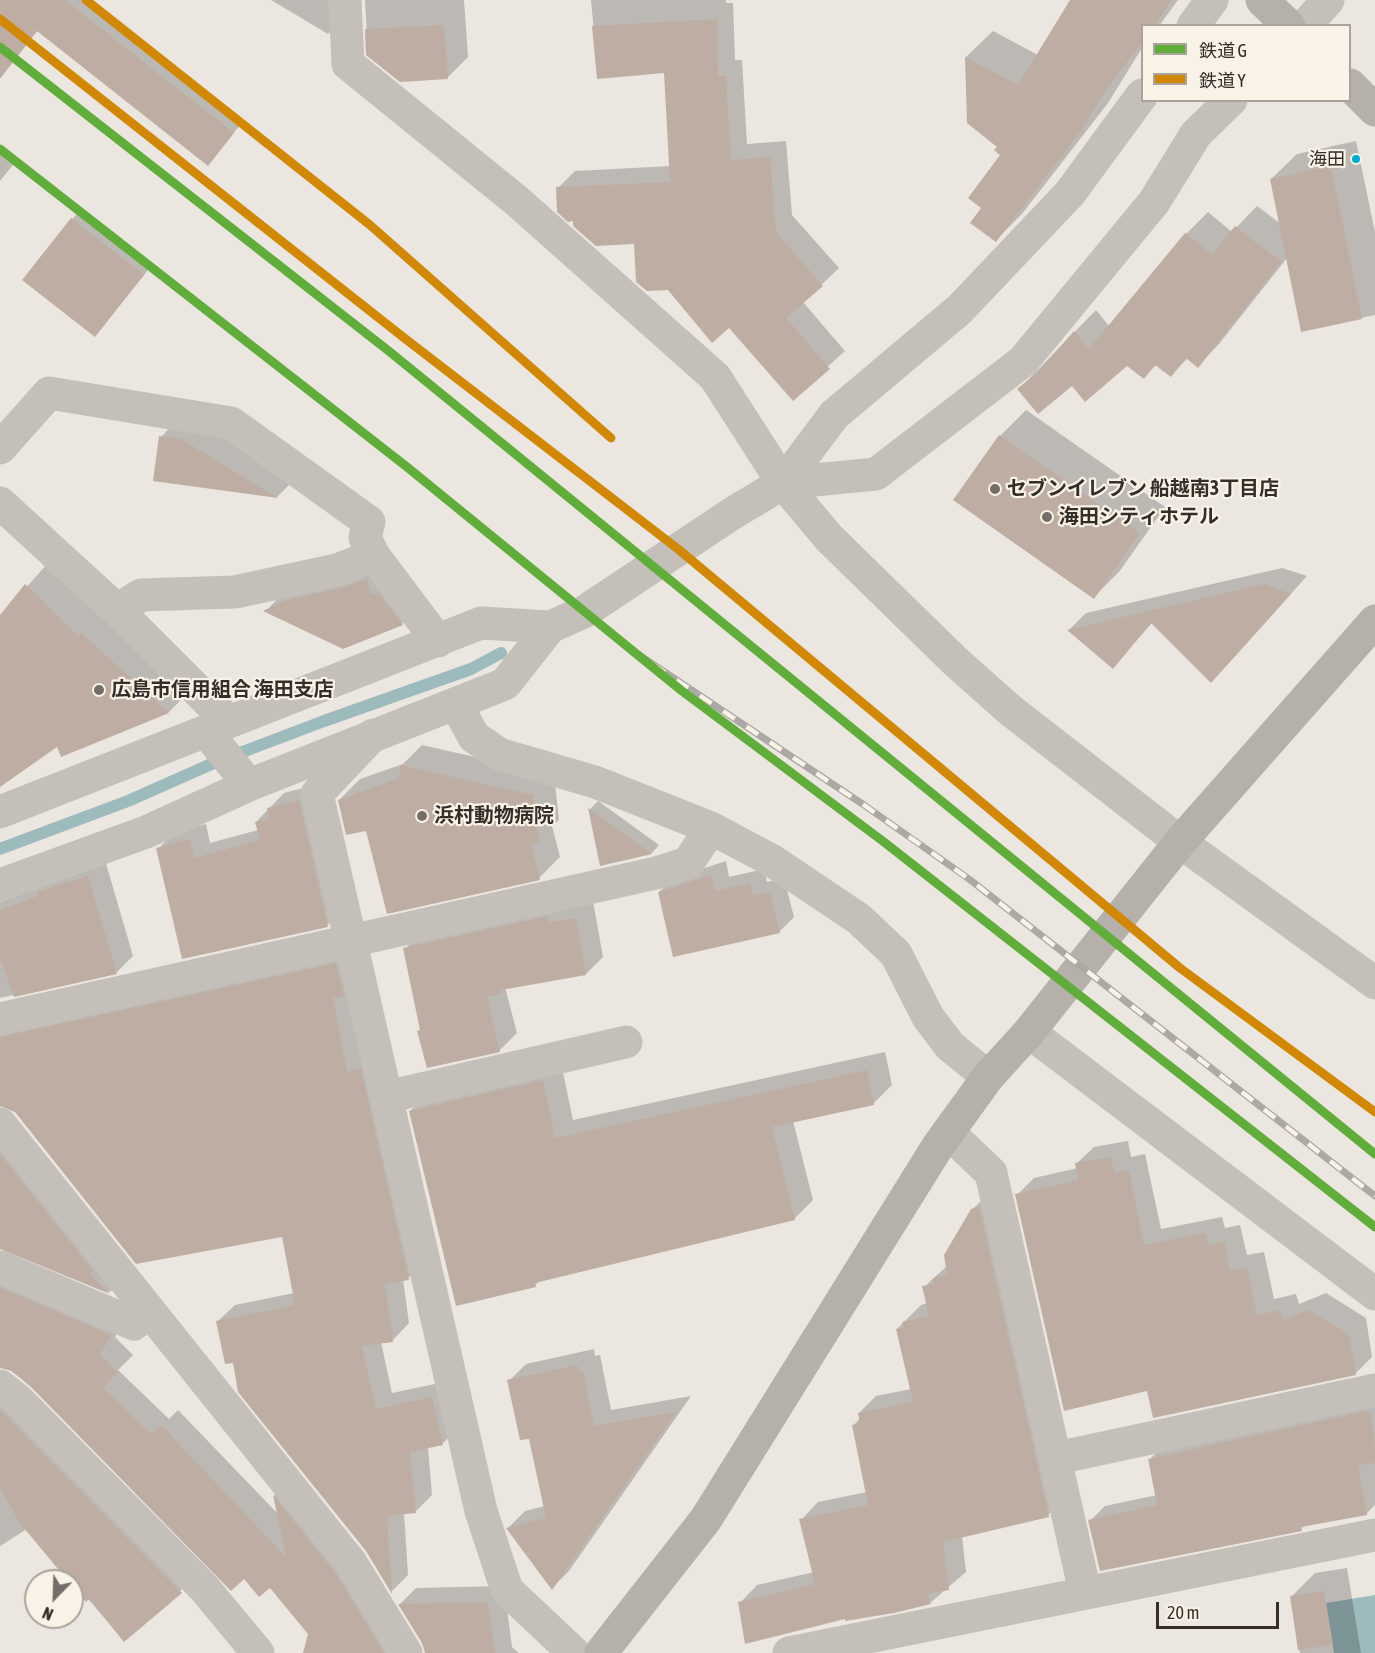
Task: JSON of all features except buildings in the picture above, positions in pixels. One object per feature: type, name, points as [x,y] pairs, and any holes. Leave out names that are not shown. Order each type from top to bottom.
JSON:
[{"type":"street","points":[[345,0],[348,64],[517,201],[715,377],[783,483],[830,538],[955,661],[1010,710],[1180,843],[1375,983]]},
{"type":"street","points":[[1195,24],[1212,0]]},
{"type":"street","points":[[1285,18],[1328,0]]},
{"type":"street","points":[[1351,86],[1375,110]]},
{"type":"street","points":[[0,885],[146,832],[236,755],[438,641],[481,623],[550,627],[584,612],[725,518],[783,483],[834,415],[960,309],[1070,193],[1141,97]]},
{"type":"street","points":[[783,483],[876,474],[1023,361],[1154,202],[1196,134],[1229,102]]},
{"type":"street","points":[[0,448],[49,393],[231,423],[369,522],[365,538],[375,556],[438,641]]},
{"type":"street","points":[[0,503],[117,610],[236,755],[317,794]]},
{"type":"street","points":[[117,610],[141,595],[235,592],[337,570],[375,556]]},
{"type":"street","points":[[601,1653],[706,1519],[948,1132],[988,1077],[1029,1032],[1180,843],[1375,621]]},
{"type":"street","points":[[0,812],[236,755],[373,735],[505,684],[550,627]]},
{"type":"street","points":[[456,704],[474,736],[499,754],[595,782],[711,828],[771,860],[859,919],[896,954],[928,1017],[950,1046],[988,1077]]},
{"type":"street","points":[[317,794],[373,735]]},
{"type":"street","points":[[317,794],[481,1511],[507,1590],[574,1653]]},
{"type":"street","points":[[0,1019],[656,873],[688,863],[711,828]]},
{"type":"street","points":[[1029,1032],[1375,1294]]},
{"type":"street","points":[[386,1097],[626,1042]]},
{"type":"street","points":[[0,1124],[351,1563],[406,1653]]},
{"type":"street","points":[[948,1132],[991,1173],[1057,1458],[1085,1592]]},
{"type":"street","points":[[0,1267],[134,1324],[149,1311]]},
{"type":"street","points":[[0,1386],[19,1401],[195,1579],[258,1653]]},
{"type":"street","points":[[1057,1458],[1375,1390]]},
{"type":"street","points":[[789,1653],[1375,1535]]},
{"type":"water","points":[[1375,1595],[1375,1653],[1334,1653],[1326,1603]]},
{"type":"waterway","points":[[0,849],[128,801],[216,762],[471,669],[501,653]]},
{"type":"railway","points":[[630,649],[864,805],[969,879],[1375,1196]]},
{"type":"rail line","name":"Y","points":[[86,0],[370,225],[611,438]]},
{"type":"rail line","name":"Y","points":[[0,19],[403,337],[678,549],[1180,968],[1375,1112]]},
{"type":"rail line","name":"G","points":[[0,47],[390,352],[1375,1154]]},
{"type":"rail line","name":"G","points":[[0,149],[407,467],[682,691],[884,842],[1375,1227]]},
{"type":"place","name":"海田","points":[[1356,159]]},
{"type":"place","name":"セブンイレブン 船越南3丁目店","points":[[995,489]]},
{"type":"place","name":"海田シティホテル","points":[[1047,517]]},
{"type":"place","name":"広島市信用組合 海田支店","points":[[99,690]]},
{"type":"place","name":"浜村動物病院","points":[[422,816]]}]
